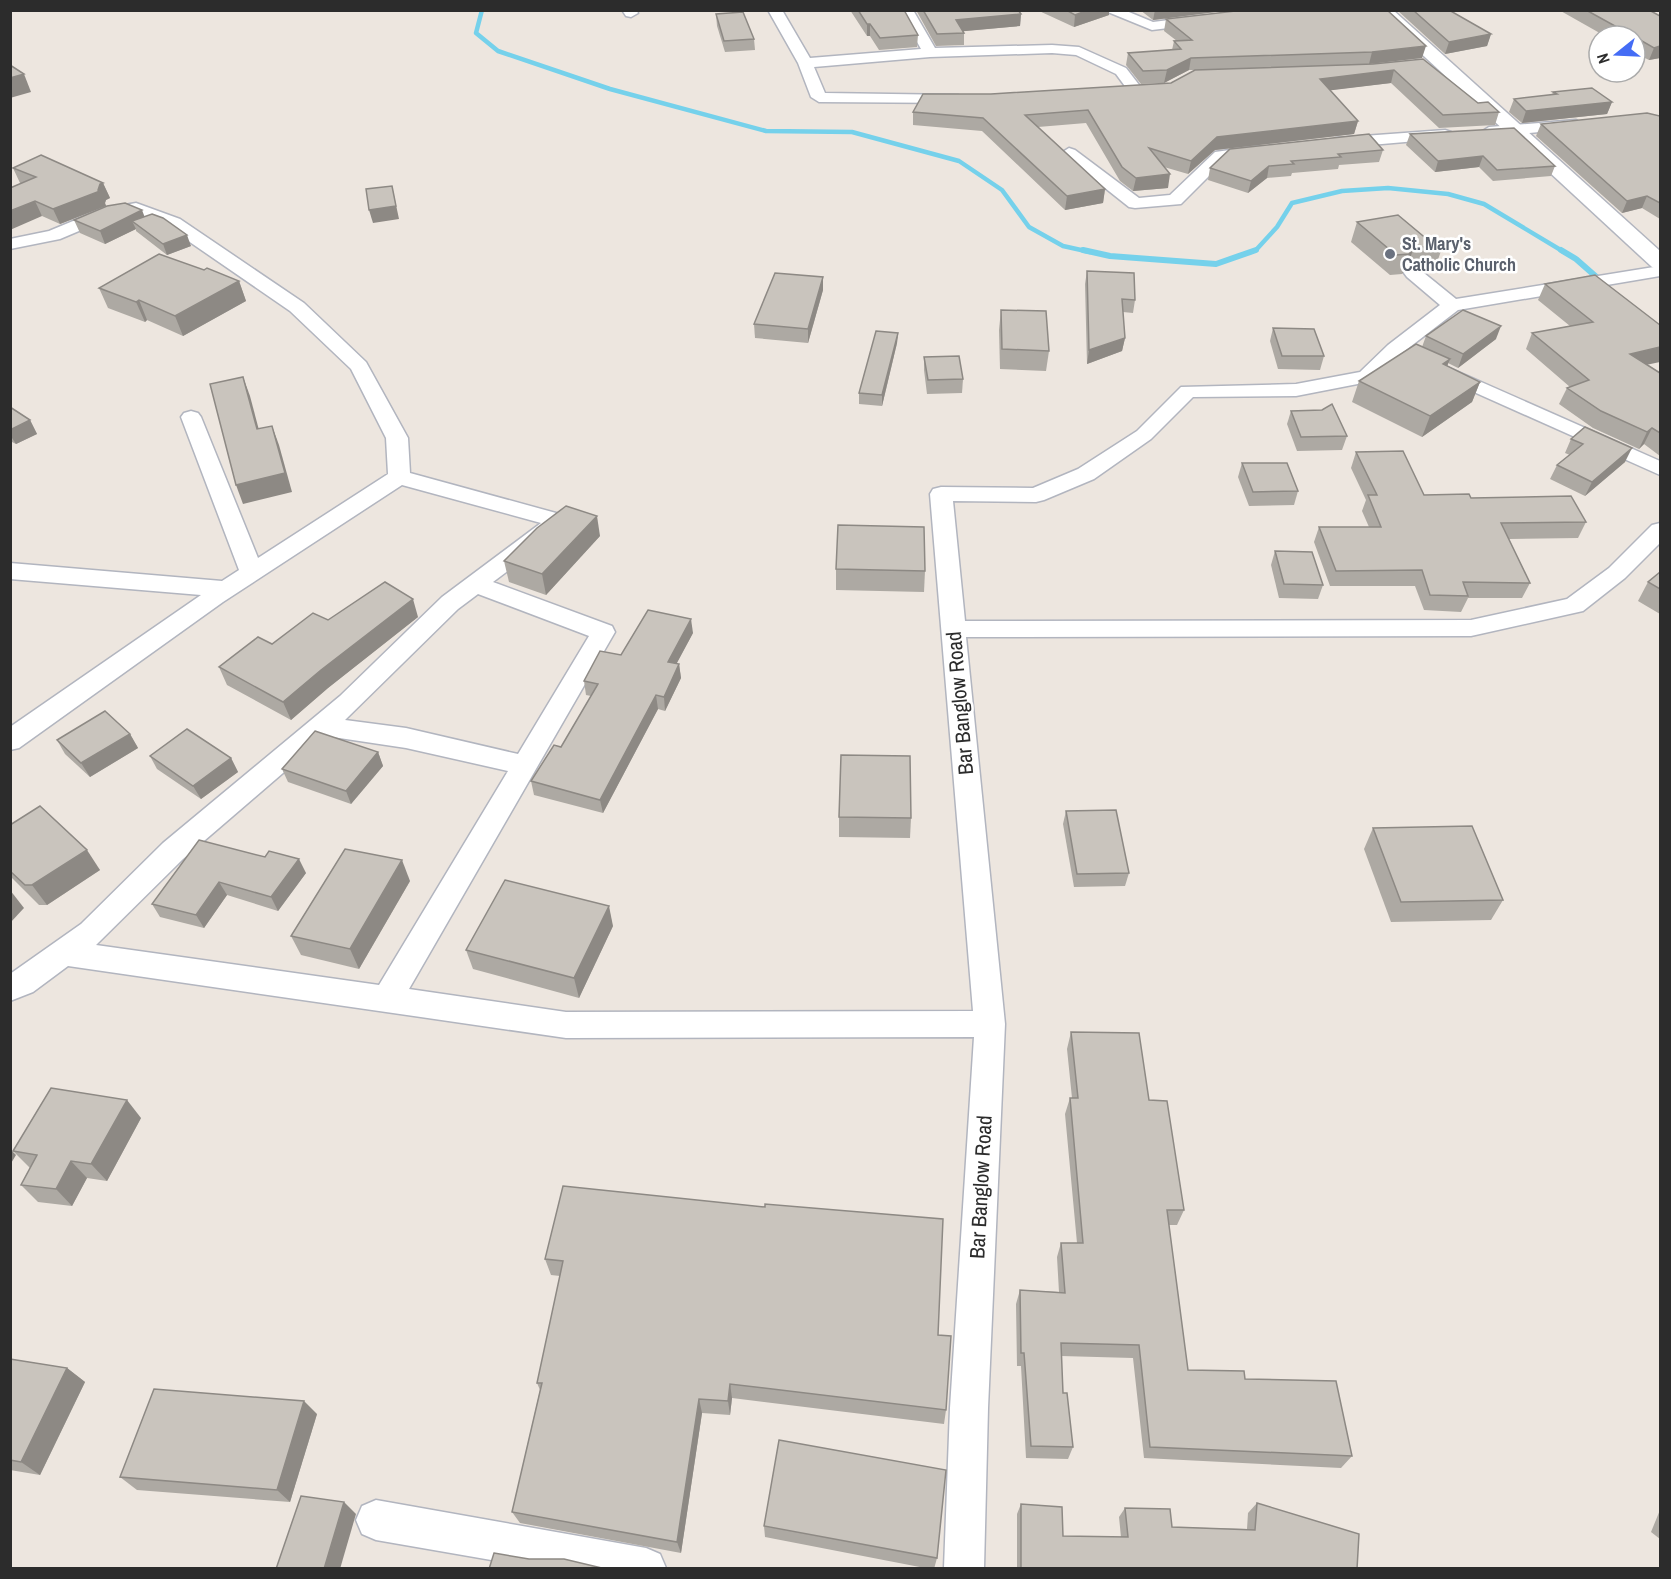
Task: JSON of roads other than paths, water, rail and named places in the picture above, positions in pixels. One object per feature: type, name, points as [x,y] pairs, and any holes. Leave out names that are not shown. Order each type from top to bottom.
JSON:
[{"type":"street","points":[[775,10],[805,63],[819,97],[978,100]]},
{"type":"street","points":[[906,10],[930,53]]},
{"type":"street","points":[[1110,10],[1152,26],[1216,19]]},
{"type":"street","points":[[1166,10],[1181,22]]},
{"type":"street","points":[[1382,10],[1660,262]]},
{"type":"street","points":[[805,63],[930,53],[1052,49],[1078,51],[1121,71],[1141,90],[1112,92]]},
{"type":"street","points":[[1420,65],[1441,64]]},
{"type":"street","points":[[1358,122],[1374,138]]},
{"type":"street","points":[[1315,145],[1374,138],[1515,131],[1596,123]]},
{"type":"street","points":[[1069,153],[1135,203],[1175,200],[1221,155],[1280,149]]},
{"type":"street","points":[[10,244],[54,235],[108,213],[136,208],[174,223],[297,307],[359,366],[397,438],[399,477]]},
{"type":"street","name":"Bar Banglow Road","points":[[964,1569],[969,1408],[990,1024],[941,494],[1036,495],[1086,474],[1144,435],[1188,391],[1296,390],[1366,376],[1413,357],[1452,305],[1660,271]]},
{"type":"street","points":[[1413,273],[1452,305]]},
{"type":"street","points":[[1413,357],[1660,469]]},
{"type":"street","points":[[191,417],[252,573]]},
{"type":"street","points":[[10,741],[226,589],[399,477],[560,521],[450,603],[349,702],[173,851],[91,933],[22,983],[10,988]]},
{"type":"street","points":[[953,629],[1471,628],[1575,605],[1617,573],[1660,530]]},
{"type":"street","points":[[10,571],[226,589]]},
{"type":"street","points":[[388,998],[603,632],[476,584]]},
{"type":"street","points":[[321,726],[406,738],[525,765]]},
{"type":"street","points":[[63,953],[566,1025],[990,1024]]},
{"type":"street","points":[[376,1520],[645,1569]]},
{"type":"waterway","points":[[482,10],[476,33],[498,51],[610,89],[766,131],[852,132],[959,161],[1002,190],[1029,227],[1063,246],[1090,252]]},
{"type":"waterway","points":[[1256,250],[1277,227],[1292,203],[1342,191],[1388,188],[1448,194],[1484,204],[1564,252]]},
{"type":"waterway","points":[[1083,250],[1110,256],[1216,264],[1256,250]]},
{"type":"waterway","points":[[1251,252],[1256,250]]},
{"type":"waterway","points":[[1561,250],[1576,259],[1601,281]]},
{"type":"place","name":"St. Mary's Catholic Church","points":[[1390,254]]}]
